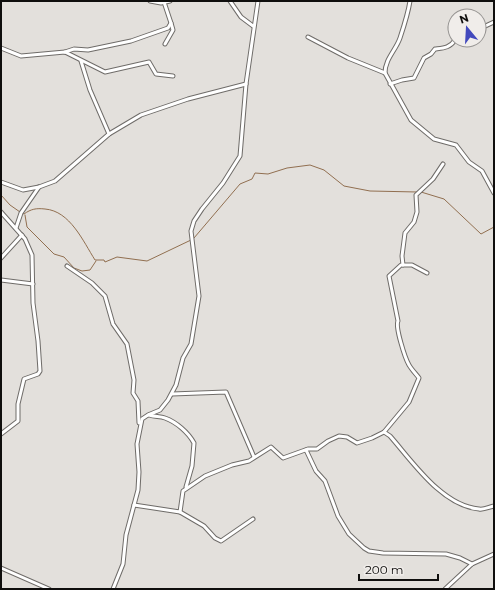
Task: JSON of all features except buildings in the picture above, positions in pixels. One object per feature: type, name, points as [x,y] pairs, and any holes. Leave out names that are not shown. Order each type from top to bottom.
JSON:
[{"type":"street","points":[[150,1],[170,1]]},
{"type":"street","points":[[230,1],[246,22],[253,26]]},
{"type":"street","points":[[113,589],[123,564],[126,535],[138,484],[137,444],[142,419],[162,409],[172,394],[181,362],[191,344],[193,325],[199,304],[191,230],[194,221],[223,183],[240,156],[246,84],[248,79],[253,26],[258,1]]},
{"type":"street","points":[[410,1],[405,25],[387,62],[385,73],[411,120],[434,139],[456,145],[469,162],[482,171],[494,193]]},
{"type":"street","points":[[164,2],[173,30],[165,44]]},
{"type":"street","points":[[1,48],[21,56],[64,52],[74,49],[88,50],[140,39],[168,28],[171,23]]},
{"type":"street","points":[[308,37],[348,58],[385,73]]},
{"type":"street","points":[[390,84],[414,78],[425,58],[435,49],[447,46]]},
{"type":"street","points":[[64,52],[105,72],[149,62],[156,74],[174,76]]},
{"type":"street","points":[[81,61],[90,90],[109,134]]},
{"type":"street","points":[[1,182],[23,190],[39,187],[59,179],[109,134],[141,115],[188,99],[246,84]]},
{"type":"street","points":[[403,265],[402,256],[405,233],[414,222],[417,212],[416,195],[433,179],[443,164]]},
{"type":"street","points":[[16,228],[21,213],[39,187]]},
{"type":"street","points":[[1,212],[29,244],[32,255],[34,284],[33,303],[38,341],[39,372],[24,379],[18,404],[18,421],[1,434]]},
{"type":"street","points":[[1,258],[22,235]]},
{"type":"street","points":[[180,512],[182,508],[182,493],[186,488],[205,476],[232,465],[249,461],[273,447],[283,458],[306,450],[317,449],[338,436],[346,437],[357,443],[384,432],[409,402],[419,380],[409,365],[402,345],[397,326],[398,321],[389,277],[400,265],[412,266],[427,273]]},
{"type":"street","points":[[67,266],[92,283],[105,296],[113,324],[128,346],[134,380],[134,392],[138,401],[140,426]]},
{"type":"street","points":[[1,280],[34,284]]},
{"type":"street","points":[[172,394],[226,392],[254,457]]},
{"type":"street","points":[[148,415],[164,418],[172,422],[185,431],[194,442],[192,466],[186,488]]},
{"type":"street","points":[[384,432],[390,436],[423,475],[453,499],[463,505],[478,509],[494,506]]},
{"type":"street","points":[[306,450],[316,471],[326,481],[334,509],[338,516],[349,534],[364,548],[380,552],[453,555],[472,564]]},
{"type":"street","points":[[134,505],[180,512],[204,526],[215,538],[221,540],[253,519]]},
{"type":"street","points":[[445,589],[472,564],[494,554]]},
{"type":"street","points":[[1,568],[49,589]]},
{"type":"waterway","points":[[194,238],[240,184],[252,179],[255,173],[268,174],[287,168],[310,165],[324,170],[344,186],[370,191],[417,192]]},
{"type":"waterway","points":[[421,192],[444,199],[481,234],[494,227]]},
{"type":"waterway","points":[[1,195],[10,205],[20,212]]},
{"type":"waterway","points":[[22,213],[24,214],[36,209],[45,209],[62,215],[75,228],[95,260],[104,260],[105,262],[117,257],[147,261],[191,240]]},
{"type":"waterway","points":[[25,215],[27,227],[54,254],[64,257],[74,268],[82,271],[90,270],[96,261]]}]
